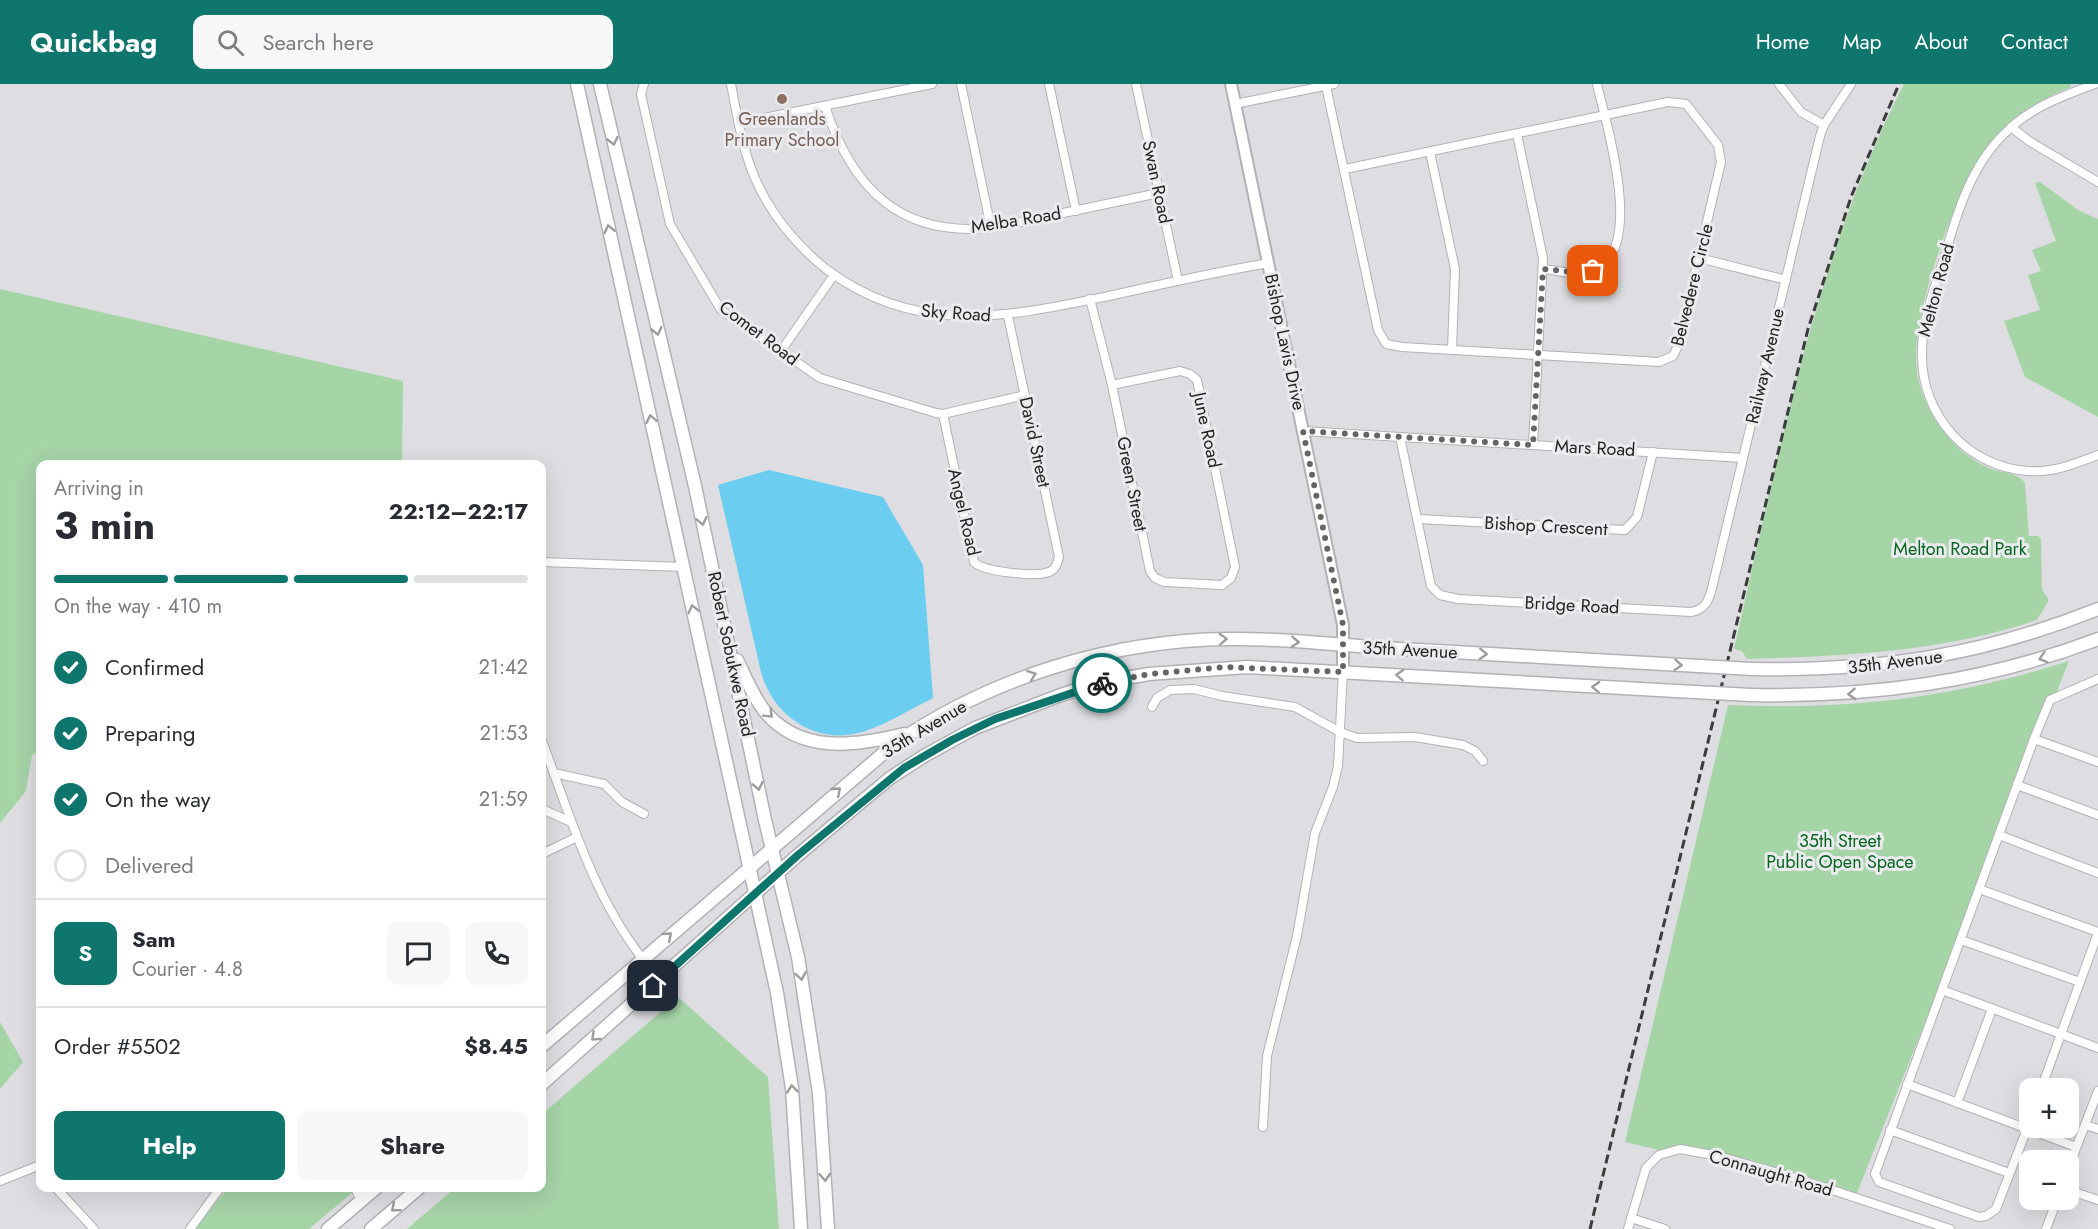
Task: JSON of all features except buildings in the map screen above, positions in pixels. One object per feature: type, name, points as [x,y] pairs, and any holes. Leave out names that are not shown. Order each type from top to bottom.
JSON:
[{"type":"main road","name":"Robert Sobukwe Road","points":[[577,84],[756,895],[788,1060],[801,1229]]},
{"type":"main road","name":"Robert Sobukwe Road","points":[[600,84],[695,486],[798,957],[815,1059],[828,1229]]},
{"type":"main road","name":"35th Avenue","points":[[546,1042],[872,762],[911,733],[959,706],[1056,667],[1111,652],[1186,640],[1230,639],[1752,669],[1836,669],[1953,655],[2029,635],[2098,609]]},
{"type":"main road","name":"35th Avenue","points":[[546,1080],[839,820],[904,768],[975,728],[1023,708],[1098,683],[1169,671],[1247,667],[1751,695],[1824,696],[1920,687],[1993,673],[2098,639]]},
{"type":"main road","points":[[729,646],[764,710],[795,734],[823,744],[849,745],[911,733]]},
{"type":"main road","points":[[328,1229],[371,1192]]},
{"type":"main road","points":[[371,1229],[414,1192]]},
{"type":"street","name":"Comet Road","points":[[644,84],[641,94],[670,224],[721,309],[829,382],[943,414],[1025,395]]},
{"type":"street","name":"Sky Road","points":[[730,84],[753,174],[767,201],[802,248],[834,275],[871,296],[910,310],[969,318],[1008,316],[1269,263]]},
{"type":"street","points":[[739,123],[932,84]]},
{"type":"street","points":[[961,84],[991,228]]},
{"type":"street","points":[[1049,84],[1076,211]]},
{"type":"street","name":"Swan Road","points":[[1136,84],[1178,281]]},
{"type":"street","name":"Bishop Lavis Drive","points":[[1231,84],[1343,625],[1343,672]]},
{"type":"street","points":[[1543,269],[1588,273],[1598,269],[1611,255],[1622,208],[1597,84]]},
{"type":"street","points":[[1779,84],[1801,112],[1824,125]]},
{"type":"street","name":"Railway Avenue","points":[[1704,606],[1712,588],[1824,125],[1851,84]]},
{"type":"street","name":"Melton Road","points":[[2095,84],[2042,106],[2011,127],[1981,162],[1958,212],[1926,318],[1922,350],[1926,387],[1936,413],[1953,436],[1969,450],[1998,465],[2029,471],[2050,470],[2098,455]]},
{"type":"street","points":[[1235,104],[1330,85]]},
{"type":"street","name":"Belvedere Circle","points":[[1330,85],[1345,169],[1382,339],[1386,344],[1397,347],[1659,362],[1670,359],[1678,346],[1721,162],[1718,145],[1690,107],[1682,102],[1668,102],[1345,169]]},
{"type":"street","name":"Melba Road","points":[[825,106],[847,160],[865,185],[890,206],[936,225],[970,230],[991,228],[1159,193]]},
{"type":"street","points":[[2011,127],[2029,141],[2098,182]]},
{"type":"street","points":[[1517,134],[1541,246],[1543,269],[1536,355],[1533,445]]},
{"type":"street","points":[[1430,152],[1455,269],[1452,349]]},
{"type":"street","points":[[1699,258],[1786,280]]},
{"type":"street","points":[[781,351],[834,275]]},
{"type":"street","name":"Green Street","points":[[1090,299],[1112,385],[1150,571],[1155,578],[1164,582],[1222,585],[1231,578],[1235,567]]},
{"type":"street","name":"David Street","points":[[1008,316],[1059,557],[1056,567]]},
{"type":"street","name":"June Road","points":[[1112,385],[1180,371],[1190,374],[1197,380],[1235,567]]},
{"type":"street","name":"Angel Road","points":[[943,414],[974,562],[989,570],[1047,573],[1056,567]]},
{"type":"street","name":"Mars Road","points":[[1303,431],[1743,458]]},
{"type":"street","points":[[1400,437],[1418,519]]},
{"type":"street","name":"Bishop Crescent","points":[[1418,519],[1625,530],[1637,517],[1653,452]]},
{"type":"street","name":"Bridge Road","points":[[1418,519],[1431,586],[1440,595],[1458,599],[1691,612],[1704,606]]},
{"type":"street","points":[[546,562],[684,567]]},
{"type":"street","points":[[1263,1127],[1267,1056],[1296,936],[1315,833],[1335,778],[1343,672]]},
{"type":"street","points":[[2023,1138],[1996,1209],[1986,1216],[1978,1217],[1879,1182],[1875,1174],[2050,700],[2098,678]]},
{"type":"street","points":[[1152,706],[1157,698],[1170,690],[1194,689],[1222,696],[1295,707],[1340,732],[1365,739],[1415,737],[1463,745],[1475,751],[1483,761]]},
{"type":"street","points":[[2034,739],[2098,762]]},
{"type":"street","points":[[546,758],[554,773],[577,837],[610,909],[642,958]]},
{"type":"street","points":[[554,773],[604,784],[622,802],[644,814]]},
{"type":"street","points":[[2017,785],[2098,816]]},
{"type":"street","points":[[546,811],[571,822]]},
{"type":"street","points":[[1999,835],[2098,873]]},
{"type":"street","points":[[546,852],[577,837]]},
{"type":"street","points":[[1979,889],[2098,932],[2045,1078]]},
{"type":"street","points":[[1961,940],[2080,982]]},
{"type":"street","points":[[1942,990],[2098,1048]]},
{"type":"street","points":[[1957,1103],[1992,1009]]},
{"type":"street","points":[[1907,1084],[1957,1103],[2019,1121]]},
{"type":"street","points":[[2075,1150],[2098,1091]]},
{"type":"street","points":[[2085,1125],[2098,1129]]},
{"type":"street","points":[[1890,1130],[2009,1173]]},
{"type":"street","points":[[2057,1138],[2076,1147]]},
{"type":"street","name":"Connaught Road","points":[[1629,1229],[1646,1168],[1659,1155],[1680,1149],[1718,1156],[1799,1179],[1950,1229]]},
{"type":"street","points":[[0,1181],[36,1168]]},
{"type":"street","points":[[60,1192],[94,1229]]},
{"type":"street","points":[[190,1229],[216,1192]]},
{"type":"street","points":[[357,1192],[361,1201]]},
{"type":"street","points":[[2079,1194],[2098,1200]]},
{"type":"street","points":[[2046,1229],[2053,1210]]},
{"type":"street","points":[[1631,1218],[1665,1229]]},
{"type":"green space","name":"Melton Road Park","points":[[1904,84],[2070,84],[2071,87],[2050,96],[2022,113],[1996,136],[1982,154],[1955,209],[1932,273],[1923,305],[1916,356],[1918,378],[1924,399],[1948,437],[1971,458],[1994,470],[2014,475],[2025,483],[2029,536],[2038,536],[2041,539],[2042,589],[2049,600],[2037,620],[1966,639],[1930,646],[1857,654],[1747,659],[1742,651],[1734,649],[1783,433],[1802,361],[1822,290],[1846,220],[1873,151]]},
{"type":"green space","points":[[2040,182],[2078,210],[2098,219],[2098,417],[2025,377],[2004,321],[2040,310],[2028,275],[2041,271],[2032,250],[2056,241],[2035,183]]},
{"type":"green space","points":[[0,289],[403,381],[402,460],[36,460],[36,753],[32,755],[26,791],[0,823]]},
{"type":"green space","name":"35th Street Public Open Space","points":[[2069,661],[1857,1193],[1718,1152],[1683,1145],[1659,1150],[1625,1142],[1728,705],[1817,705],[1901,699],[1983,684]]},
{"type":"green space","points":[[678,997],[768,1077],[779,1229],[407,1229],[450,1192],[546,1192],[546,1111]]},
{"type":"green space","points":[[0,1022],[23,1062],[0,1089]]},
{"type":"green space","points":[[225,1192],[352,1192],[309,1229],[194,1229]]},
{"type":"water","points":[[769,470],[883,497],[923,565],[933,698],[871,729],[853,734],[835,735],[803,726],[777,704],[767,689],[761,672],[718,485]]},
{"type":"railway","points":[[1590,1229],[1808,329],[1851,197],[1899,84]]},
{"type":"way so far","points":[[1102,683],[1149,674],[1224,667],[1343,672],[1345,634],[1303,431],[1533,445],[1536,355],[1543,269],[1583,273],[1593,271]]},
{"type":"place","name":"Greenlands Primary School","points":[[782,99]]},
{"type":"route","points":[[653,986],[798,855],[904,768],[952,740],[995,719],[1102,683]]}]
